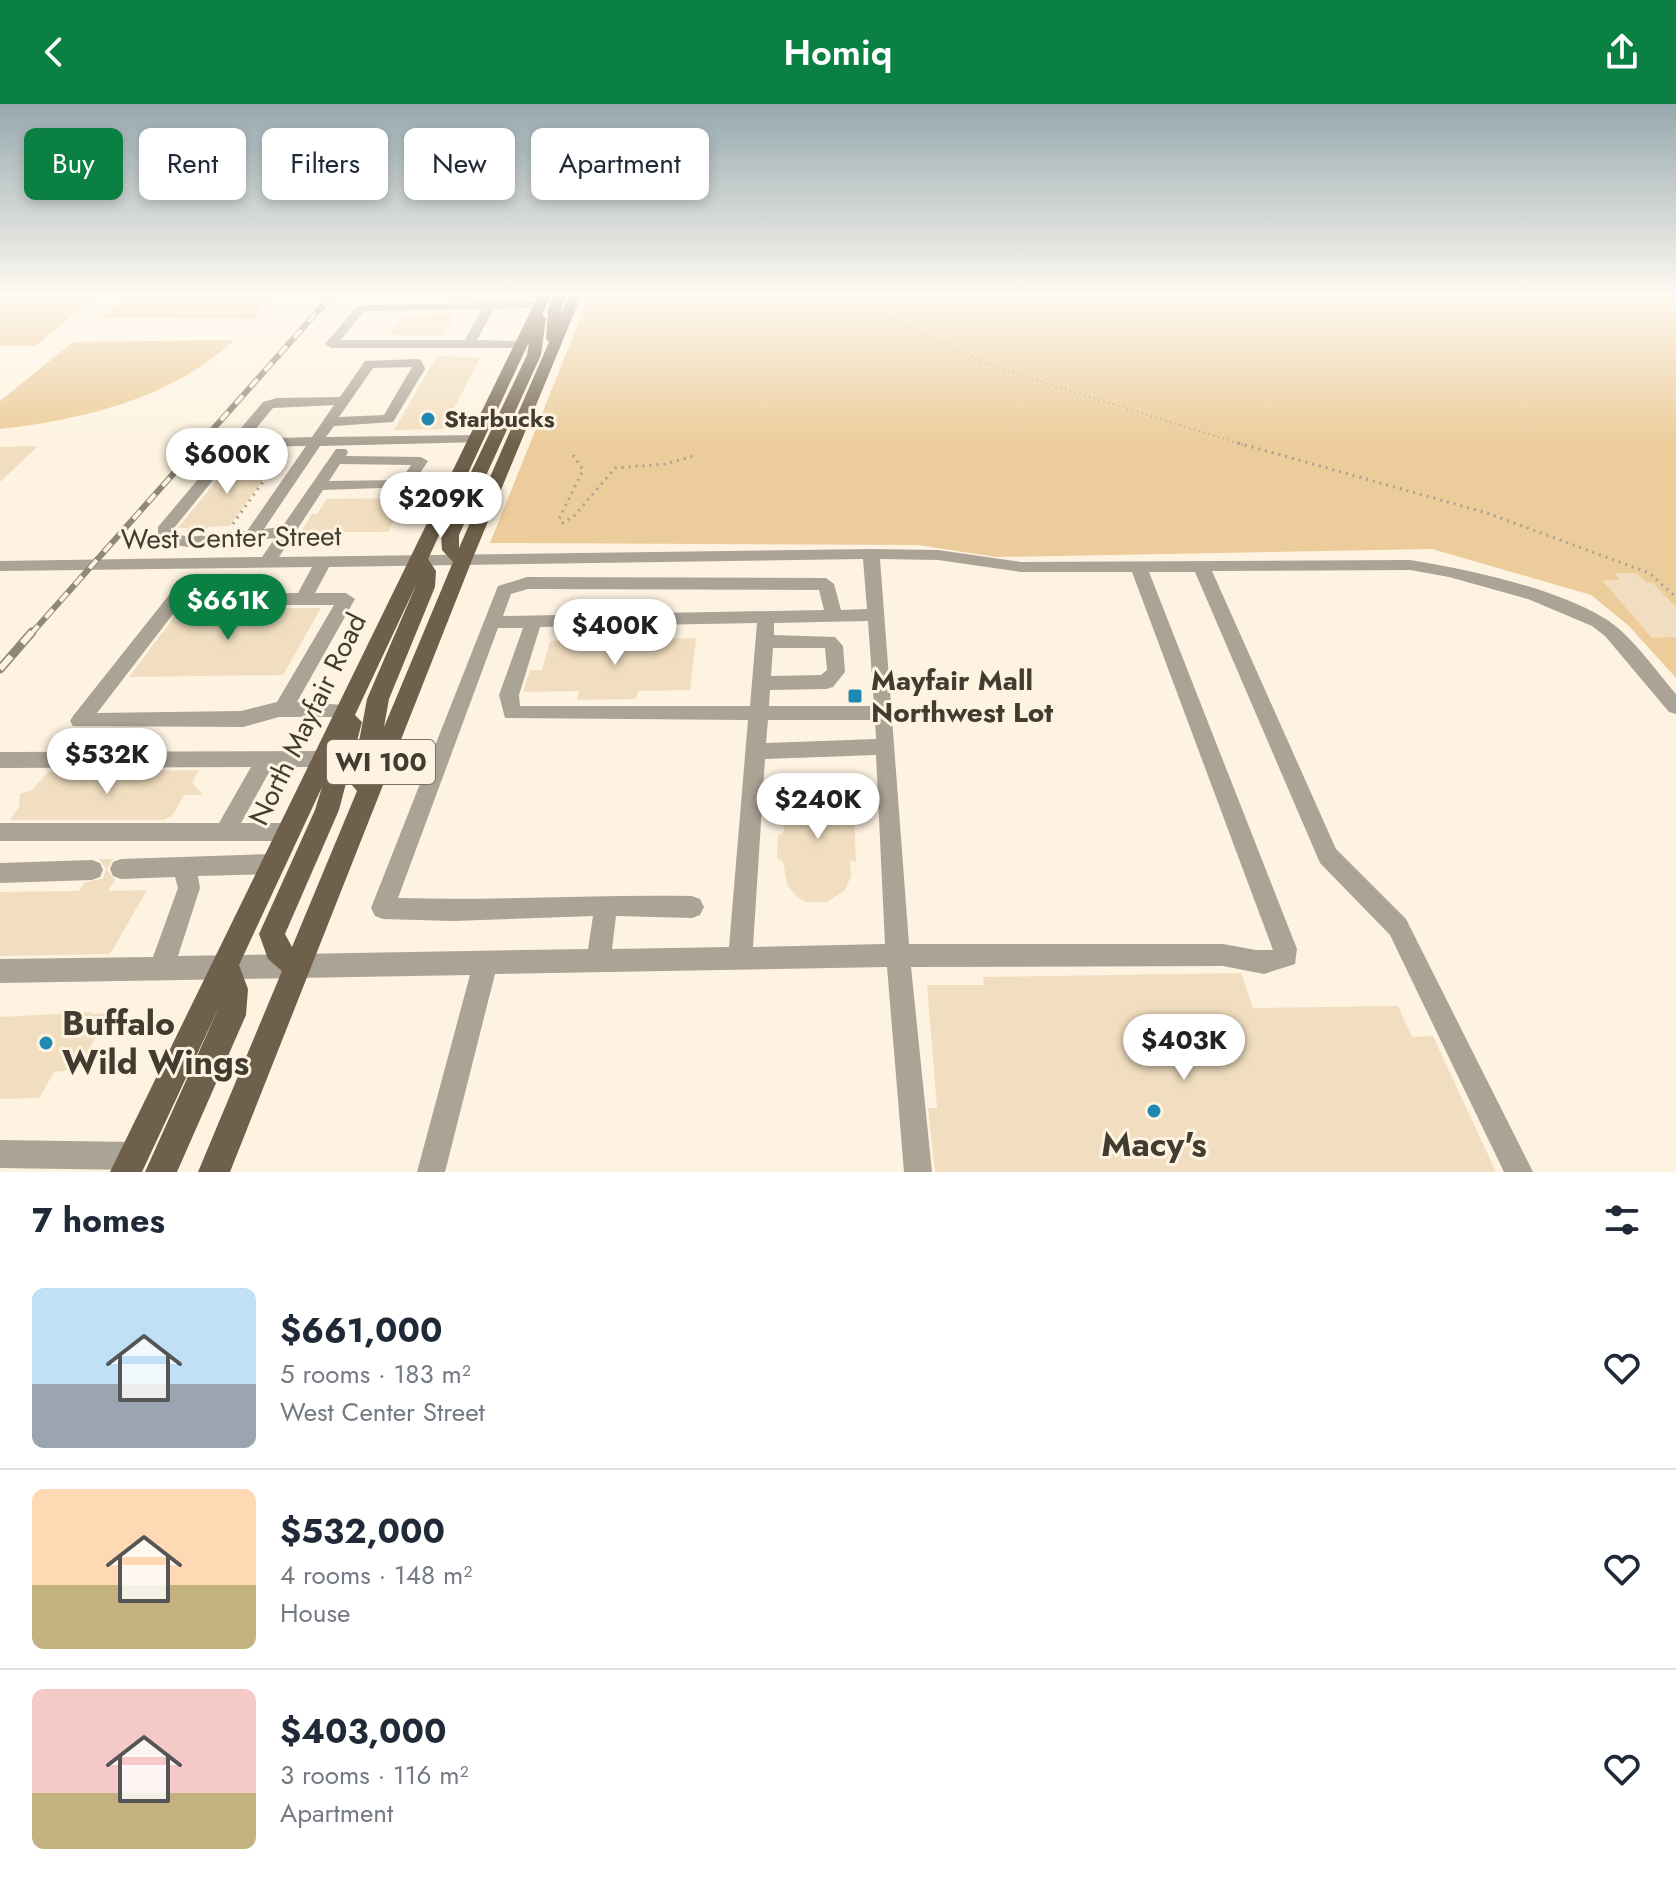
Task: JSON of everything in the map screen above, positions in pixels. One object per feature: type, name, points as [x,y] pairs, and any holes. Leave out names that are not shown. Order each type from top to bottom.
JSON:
[{"type":"main road","name":"North Mayfair Road","points":[[130,1164],[272,864],[332,759],[346,712],[522,344]]},
{"type":"main road","points":[[463,560],[448,547],[450,535],[534,355],[536,344]]},
{"type":"main road","points":[[552,344],[552,351]]},
{"type":"main road","name":"WI 100","points":[[214,1172],[463,560],[555,344]]},
{"type":"main road","points":[[355,827],[378,699],[426,587],[427,571],[419,560]]},
{"type":"main road","points":[[299,965],[274,948],[272,934],[327,810],[332,759],[360,683]]},
{"type":"main road","points":[[161,1172],[232,1015],[237,988],[223,966]]},
{"type":"street","points":[[331,344],[522,344]]},
{"type":"street","points":[[252,535],[317,442],[338,422],[343,401],[369,364],[417,363],[419,369],[388,419],[338,422]]},
{"type":"street","points":[[287,532],[188,542],[172,540],[166,534],[166,527],[268,405],[277,402],[343,401]]},
{"type":"street","points":[[338,422],[368,432],[417,432],[424,440]]},
{"type":"street","points":[[236,443],[477,439]]},
{"type":"street","points":[[267,562],[348,442]]},
{"type":"street","points":[[318,486],[406,484],[421,461],[336,460]]},
{"type":"street","points":[[871,554],[898,957],[918,1172]]},
{"type":"street","name":"West Center Street","points":[[0,566],[871,554],[938,555],[1021,567],[1410,565],[1491,582],[1583,613],[1611,632],[1676,707]]},
{"type":"street","points":[[303,599],[324,561]]},
{"type":"street","points":[[0,971],[898,957],[1223,955],[1270,963],[1286,956],[1138,566]]},
{"type":"street","points":[[1201,566],[1328,856],[1398,927],[1519,1172]]},
{"type":"street","points":[[692,907],[383,908],[504,590],[527,583],[826,584],[833,604],[832,616]]},
{"type":"street","points":[[283,709],[346,599],[175,599],[80,721],[243,719],[256,710],[283,709],[346,712]]},
{"type":"street","points":[[492,622],[875,615]]},
{"type":"street","points":[[740,959],[766,616]]},
{"type":"street","points":[[534,620],[509,695],[512,713],[884,713]]},
{"type":"street","points":[[761,683],[826,682],[836,672],[834,646],[829,642],[764,641]]},
{"type":"street","points":[[756,751],[886,747]]},
{"type":"street","points":[[225,832],[266,759]]},
{"type":"street","points":[[0,760],[332,759]]},
{"type":"street","points":[[0,832],[288,832]]},
{"type":"street","points":[[121,869],[272,864]]},
{"type":"street","points":[[162,967],[189,888],[184,867]]},
{"type":"street","points":[[0,873],[92,870]]},
{"type":"street","points":[[598,961],[606,905]]},
{"type":"street","points":[[431,1172],[486,962]]},
{"type":"street","points":[[0,1154],[130,1164]]},
{"type":"path","points":[[944,344],[1010,372],[1282,457],[1487,513],[1649,573],[1676,597]]},
{"type":"path","points":[[231,527],[288,448]]},
{"type":"path","points":[[573,455],[583,470],[559,519],[563,523],[575,515],[615,468],[665,464],[697,455]]},
{"type":"path","points":[[397,497],[428,497]]},
{"type":"shaded area","points":[[0,344],[38,344],[35,346]]},
{"type":"shaded area","points":[[71,344],[229,344],[183,377],[125,403],[94,412],[0,429],[0,401]]},
{"type":"shaded area","points":[[570,344],[1676,344],[1676,678],[1629,626],[1591,595],[1432,549],[996,557],[918,545],[490,543]]},
{"type":"building","points":[[437,356],[480,358],[443,429],[394,430]]},
{"type":"building","points":[[38,446],[0,482],[0,447]]},
{"type":"building","points":[[233,460],[270,460],[266,466],[273,466],[230,526],[209,527],[205,532],[185,532],[188,528],[178,528]]},
{"type":"building","points":[[406,498],[388,532],[301,532],[312,514],[317,514],[327,499]]},
{"type":"building","points":[[1614,573],[1637,573],[1646,583],[1653,583],[1676,607],[1676,637],[1652,638],[1602,580],[1620,580]]},
{"type":"building","points":[[181,608],[321,608],[283,675],[129,677]]},
{"type":"building","points":[[629,634],[647,634],[647,639],[696,638],[690,690],[638,691],[636,699],[577,700],[579,691],[523,692],[530,670],[542,670],[550,641],[628,640]]},
{"type":"building","points":[[199,770],[192,783],[203,795],[184,795],[173,815],[164,820],[10,820],[19,807],[20,794],[32,790],[48,772]]},
{"type":"building","points":[[784,787],[853,787],[856,862],[850,861],[851,876],[845,890],[827,902],[806,902],[797,897],[787,884],[783,861],[777,858],[778,836],[784,832]]},
{"type":"building","points":[[99,859],[113,859],[107,870],[115,880],[108,891],[147,890],[110,954],[0,956],[0,892],[79,891],[84,883],[103,878],[106,869]]},
{"type":"building","points":[[1241,973],[1253,1008],[1398,1006],[1412,1037],[1433,1036],[1496,1172],[935,1172],[928,1108],[937,1108],[927,985],[984,985],[983,977]]},
{"type":"building","name":"Buffalo Wild Wings","points":[[108,1013],[79,1069],[54,1072],[39,1098],[0,1099],[0,1017]]},
{"type":"railway","points":[[31,634],[289,344]]},
{"type":"railway","points":[[0,669],[32,632]]},
{"type":"place","name":"Starbucks","points":[[428,419]]},
{"type":"place","name":"Mayfair Mall Northwest Lot","points":[[855,696]]},
{"type":"place","name":"Buffalo Wild Wings","points":[[46,1043]]},
{"type":"place","name":"Macy's","points":[[1154,1111]]}]
